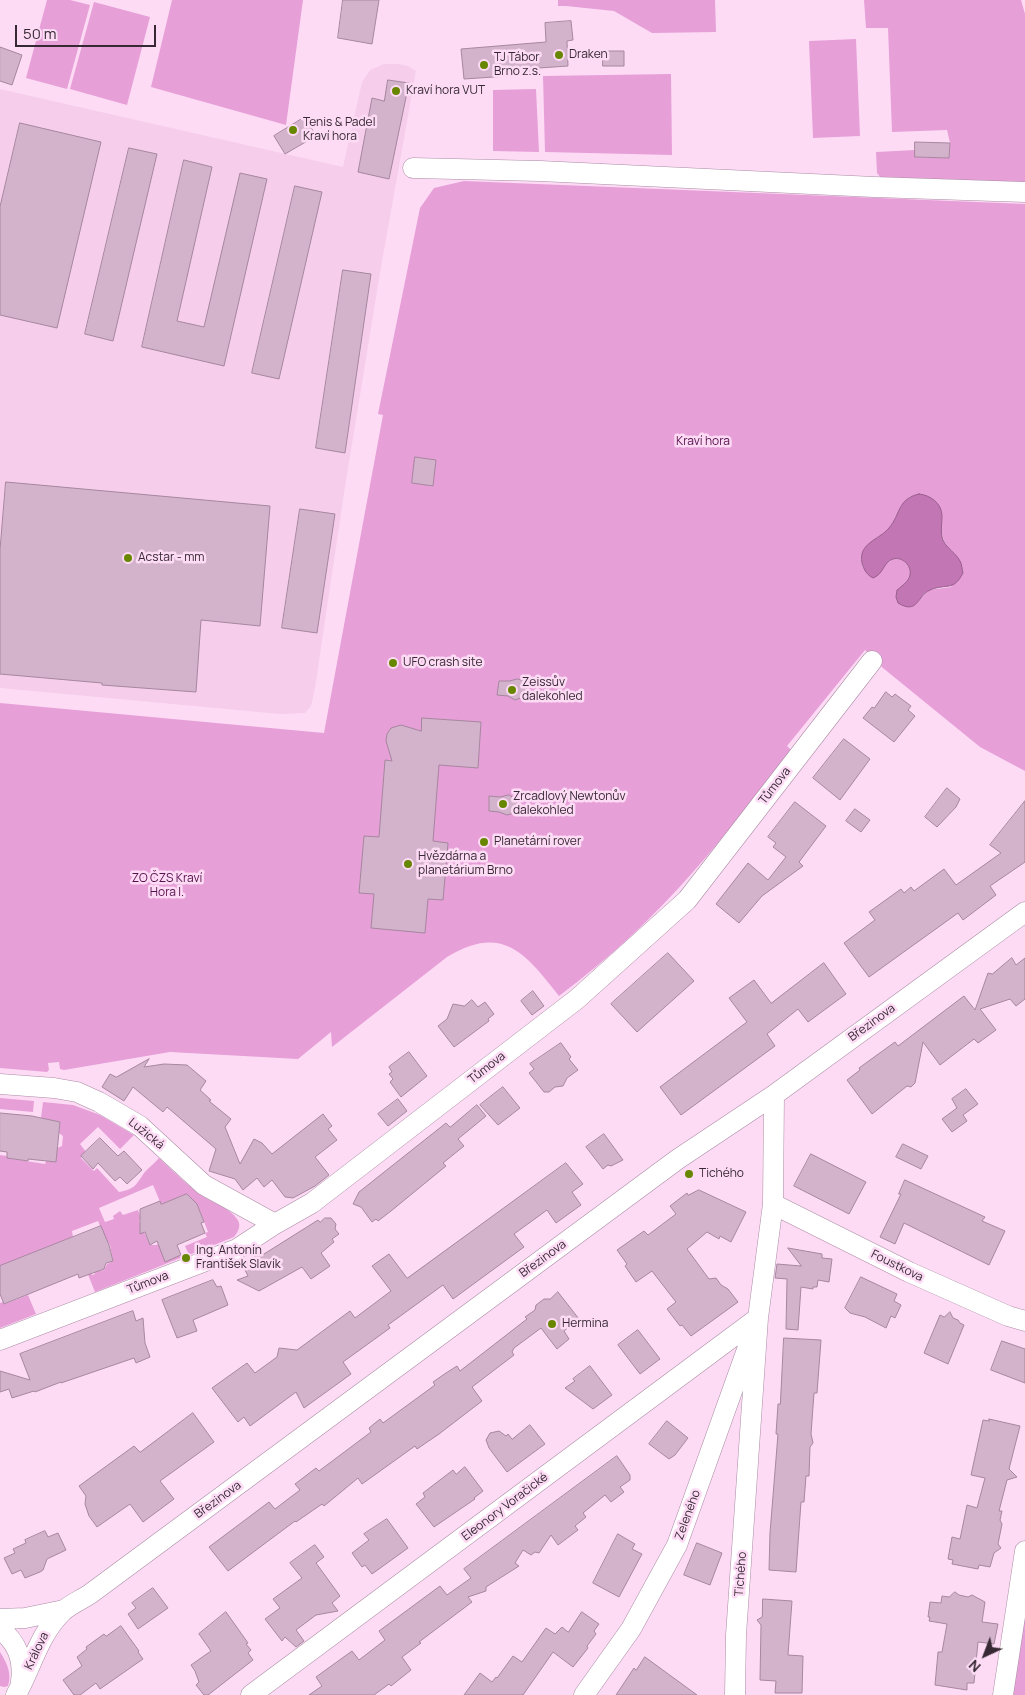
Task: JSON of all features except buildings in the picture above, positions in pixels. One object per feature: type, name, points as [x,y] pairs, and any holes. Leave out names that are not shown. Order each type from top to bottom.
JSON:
[{"type":"street","points":[[413,168],[540,171],[874,187],[1025,192]]},
{"type":"street","name":"Tůmova","points":[[0,1340],[237,1249],[312,1203],[577,999],[687,900],[872,661]]},
{"type":"street","name":"Březinova","points":[[64,1610],[90,1594],[678,1159],[774,1095],[1025,912]]},
{"type":"street","name":"Lužická","points":[[0,1084],[54,1088],[77,1092],[99,1102],[140,1126],[204,1185],[275,1224]]},
{"type":"street","name":"Tichého","points":[[735,1695],[736,1635],[758,1318],[773,1204],[774,1095]]},
{"type":"street","name":"Foustkova","points":[[773,1204],[909,1272],[1008,1316],[1025,1321]]},
{"type":"street","name":"Eleonory Voračické","points":[[251,1695],[758,1318]]},
{"type":"street","name":"Zeleného","points":[[584,1695],[631,1629],[677,1545],[758,1318]]},
{"type":"street","points":[[1002,1695],[1025,1551]]},
{"type":"street","points":[[0,1620],[25,1618],[64,1610]]},
{"type":"street","name":"Králova","points":[[18,1690],[39,1642],[64,1610]]},
{"type":"street","points":[[0,1630],[6,1634],[16,1647],[20,1657],[23,1670],[18,1690]]},
{"type":"shaded area","points":[[384,64],[408,66],[416,71],[380,273],[311,706],[305,713],[280,714],[0,688],[0,89],[343,167],[362,82],[370,70]]},
{"type":"shaded area","points":[[919,494],[935,500],[940,507],[943,540],[958,558],[963,573],[953,585],[930,590],[910,607],[898,603],[896,597],[897,590],[907,581],[910,575],[906,562],[896,558],[893,559],[873,578],[865,570],[862,556],[866,546],[885,532],[893,523],[903,503],[912,496]]},
{"type":"green space","points":[[47,0],[70,0],[90,5],[67,89],[26,78]]},
{"type":"green space","points":[[172,0],[303,0],[286,125],[151,87]]},
{"type":"green space","points":[[558,0],[715,0],[716,32],[652,33],[614,11],[558,6]]},
{"type":"green space","points":[[864,0],[1021,0],[1025,14],[1025,183],[881,178],[877,173],[876,152],[915,150],[915,157],[949,158],[950,143],[947,130],[892,132],[888,28],[866,28]]},
{"type":"green space","points":[[94,2],[150,17],[127,105],[70,89]]},
{"type":"green space","points":[[856,39],[860,136],[813,138],[809,41]]},
{"type":"green space","points":[[671,74],[672,155],[545,152],[543,76]]},
{"type":"green space","points":[[536,89],[539,152],[493,151],[493,90]]},
{"type":"green space","name":"Kraví hora","points":[[464,181],[1025,204],[1025,771],[980,747],[883,668],[865,650],[787,746],[791,750],[693,872],[662,906],[629,937],[559,996],[524,956],[512,948],[498,943],[483,943],[467,947],[447,957],[332,1047],[331,1032],[298,1059],[170,1052],[64,1070],[60,1069],[59,1062],[48,1063],[49,1070],[47,1072],[0,1068],[0,703],[324,733],[383,415],[378,414],[420,208],[434,188]],"holes":[[[911,496],[942,514],[941,529],[944,541],[960,562],[951,587],[929,590],[915,605],[896,597],[897,590],[907,581],[910,575],[906,563],[896,558],[886,563],[863,568],[863,552],[889,528],[903,504]]]},
{"type":"green space","points":[[0,1098],[34,1101],[33,1112],[0,1109]]},
{"type":"green space","points":[[43,1102],[73,1105],[100,1115],[134,1135],[120,1149],[98,1127],[80,1144],[86,1152],[81,1158],[94,1171],[97,1168],[119,1192],[134,1186],[159,1158],[198,1193],[234,1215],[238,1221],[239,1228],[234,1237],[189,1255],[185,1246],[207,1237],[205,1233],[208,1232],[198,1206],[185,1195],[161,1204],[153,1185],[99,1208],[105,1222],[114,1219],[113,1216],[120,1211],[123,1215],[138,1210],[141,1219],[139,1221],[150,1245],[162,1243],[183,1257],[95,1292],[87,1272],[90,1271],[92,1275],[95,1274],[94,1270],[104,1270],[107,1264],[113,1261],[110,1245],[98,1221],[72,1231],[73,1237],[0,1266],[0,1155],[7,1156],[7,1158],[45,1164],[46,1161],[56,1162],[57,1148],[62,1146],[63,1136],[59,1133],[60,1122],[41,1118]]},
{"type":"green space","points":[[28,1295],[36,1314],[0,1328],[0,1303],[3,1302],[5,1304]]},
{"type":"green space","points":[[1025,1612],[1025,1695],[1011,1695]]},
{"type":"green space","points":[[0,1652],[9,1672],[8,1686],[4,1687],[0,1686]]},
{"type":"place","name":"Draken","points":[[559,55]]},
{"type":"place","name":"TJ Tábor Brno z.s.","points":[[484,65]]},
{"type":"place","name":"Kraví hora VUT","points":[[396,91]]},
{"type":"place","name":"Tenis & Padel Kraví hora","points":[[293,130]]},
{"type":"place","name":"Acstar - mm","points":[[128,558]]},
{"type":"place","name":"UFO crash site","points":[[393,663]]},
{"type":"place","name":"Zeissův dalekohled","points":[[512,690]]},
{"type":"place","name":"Zrcadlový Newtonův dalekohled","points":[[503,804]]},
{"type":"place","name":"Planetární rover","points":[[484,842]]},
{"type":"place","name":"Hvězdárna a planetárium Brno","points":[[408,864]]},
{"type":"place","name":"Tichého","points":[[689,1174]]},
{"type":"place","name":"Ing. Antonín František Slavík","points":[[186,1258]]},
{"type":"place","name":"Hermina","points":[[552,1324]]},
{"type":"park label","name":"ZO ČZS Kraví Hora I.","points":[[167,886]]}]
